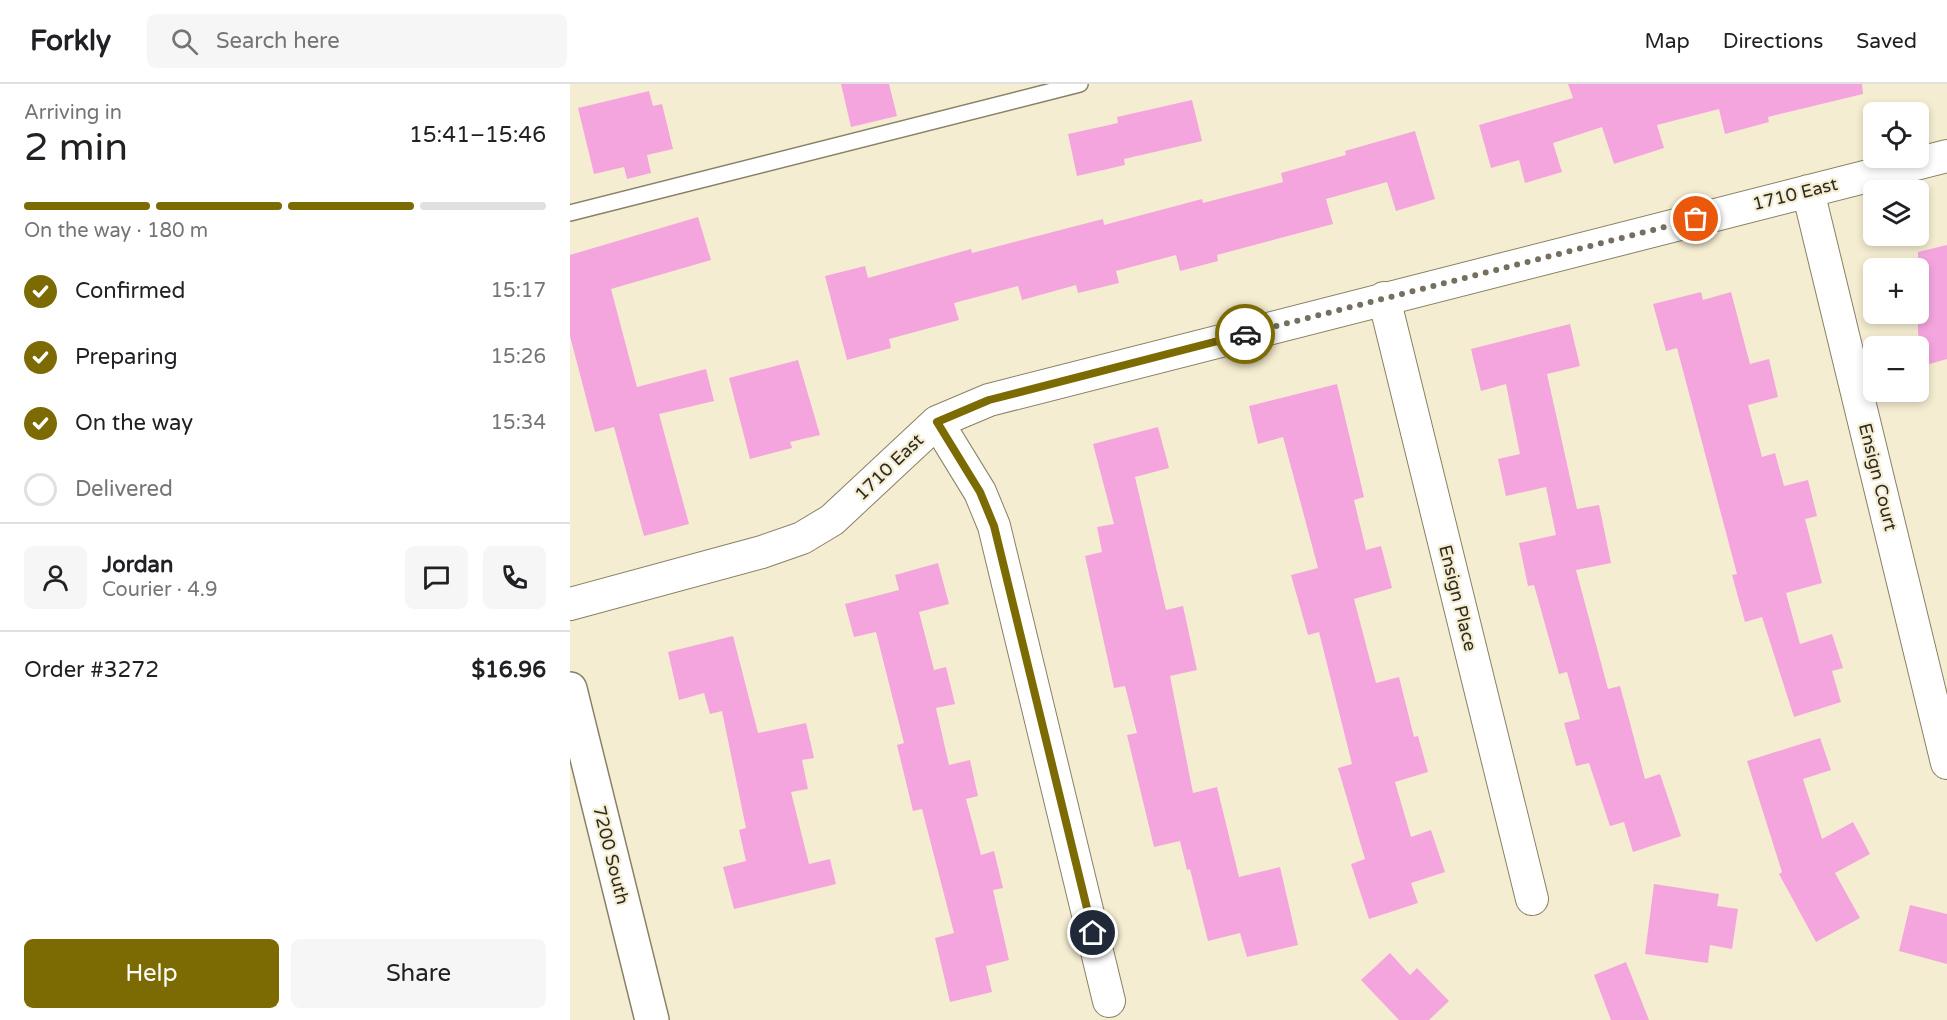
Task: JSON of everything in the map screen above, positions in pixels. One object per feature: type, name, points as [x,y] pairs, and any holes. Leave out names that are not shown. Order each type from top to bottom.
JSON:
[{"type":"street","name":"1710 East","points":[[570,604],[762,552],[802,538],[832,520],[937,422],[989,400],[1947,156]]},
{"type":"street","name":"Ensign Court","points":[[1808,191],[1947,763]]},
{"type":"street","name":"Ensign Place","points":[[1384,298],[1532,899]]},
{"type":"street","points":[[937,422],[980,492],[994,526],[1109,1001]]},
{"type":"street","name":"7200 South","points":[[570,689],[652,1020]]},
{"type":"lane","points":[[570,213],[1080,84]]},
{"type":"building","points":[[841,84],[889,84],[897,116],[851,127]]},
{"type":"building","points":[[1568,84],[1862,84],[1863,94],[1768,117],[1769,122],[1725,134],[1719,109],[1657,125],[1664,148],[1614,164],[1602,127],[1553,143],[1562,172],[1525,183],[1519,160],[1491,168],[1479,125],[1573,98]]},
{"type":"building","points":[[649,91],[653,106],[662,104],[673,149],[647,155],[651,173],[627,179],[624,167],[594,174],[578,108]]},
{"type":"building","points":[[1192,100],[1202,141],[1124,159],[1125,165],[1077,176],[1068,134],[1118,123],[1117,117]]},
{"type":"building","points":[[1415,131],[1435,199],[1396,211],[1387,182],[1326,199],[1333,224],[1217,255],[1218,261],[1180,271],[1176,255],[1116,271],[1119,283],[1078,293],[1076,285],[1022,300],[1018,286],[954,303],[959,320],[889,339],[891,348],[847,360],[825,276],[865,266],[868,278],[971,249],[972,253],[1103,219],[1104,225],[1202,199],[1203,203],[1283,182],[1281,173],[1346,155],[1345,151]]},
{"type":"building","points":[[698,217],[711,260],[611,289],[637,387],[706,369],[714,401],[659,414],[689,524],[644,536],[614,427],[595,432],[570,336],[570,255]]},
{"type":"building","points":[[1947,245],[1947,359],[1929,364],[1929,336],[1919,336],[1918,324],[1929,324],[1929,258],[1918,258],[1918,252]]},
{"type":"building","points":[[1701,292],[1703,300],[1731,292],[1750,364],[1769,359],[1778,397],[1748,405],[1762,457],[1775,453],[1784,486],[1808,480],[1817,516],[1805,519],[1822,583],[1786,593],[1800,644],[1832,634],[1843,668],[1832,671],[1841,702],[1794,717],[1762,617],[1745,622],[1732,575],[1737,574],[1677,348],[1666,351],[1653,304]]},
{"type":"building","points":[[1570,324],[1580,366],[1547,374],[1577,509],[1599,505],[1611,563],[1576,570],[1608,689],[1620,686],[1645,779],[1660,774],[1681,836],[1633,852],[1624,822],[1610,826],[1589,763],[1576,766],[1564,723],[1580,719],[1567,672],[1559,674],[1534,585],[1528,586],[1519,543],[1556,535],[1546,487],[1506,496],[1498,459],[1520,454],[1506,384],[1481,391],[1471,349]]},
{"type":"building","points":[[798,360],[820,435],[790,442],[792,448],[750,459],[729,378]]},
{"type":"building","points":[[1337,384],[1364,497],[1354,500],[1366,550],[1381,546],[1392,588],[1354,599],[1376,683],[1399,677],[1414,737],[1418,736],[1428,772],[1395,782],[1411,837],[1431,830],[1445,872],[1411,883],[1418,903],[1369,919],[1351,864],[1365,859],[1338,768],[1352,764],[1319,632],[1308,635],[1291,575],[1318,568],[1283,437],[1258,444],[1249,406]]},
{"type":"building","points":[[1158,427],[1169,468],[1135,477],[1166,610],[1183,606],[1197,670],[1170,676],[1193,793],[1217,787],[1239,877],[1280,867],[1298,945],[1247,957],[1240,933],[1208,941],[1190,869],[1187,870],[1180,841],[1154,847],[1127,735],[1137,733],[1125,686],[1114,688],[1085,556],[1102,552],[1097,527],[1114,524],[1093,444]]},
{"type":"building","points":[[938,563],[949,604],[919,612],[934,670],[946,667],[955,704],[936,708],[949,765],[970,760],[978,796],[966,799],[981,855],[994,851],[1003,888],[993,890],[1009,960],[986,966],[992,992],[950,1002],[935,938],[954,933],[922,809],[913,811],[897,745],[904,743],[876,632],[854,637],[845,604],[899,590],[895,575]]},
{"type":"building","points":[[733,636],[758,733],[806,723],[814,758],[802,760],[808,789],[791,792],[809,864],[830,859],[836,884],[734,909],[723,867],[746,861],[739,830],[746,828],[722,711],[710,714],[704,693],[679,700],[668,652]]},
{"type":"building","points":[[1820,738],[1831,770],[1803,779],[1822,839],[1853,822],[1870,854],[1835,873],[1860,918],[1816,942],[1779,874],[1782,872],[1747,761]]},
{"type":"building","points":[[1654,884],[1719,894],[1717,906],[1738,909],[1732,949],[1710,945],[1708,963],[1645,954]]},
{"type":"building","points":[[1910,905],[1947,914],[1947,964],[1899,951]]},
{"type":"building","points":[[1390,953],[1410,975],[1417,968],[1449,1001],[1429,1020],[1399,1020],[1361,980]]},
{"type":"building","points":[[1626,962],[1649,1020],[1611,1020],[1594,975]]},
{"type":"way so far","points":[[1245,334],[1696,219]]},
{"type":"route","points":[[1093,933],[994,526],[980,492],[937,422],[989,400],[1245,334]]}]
